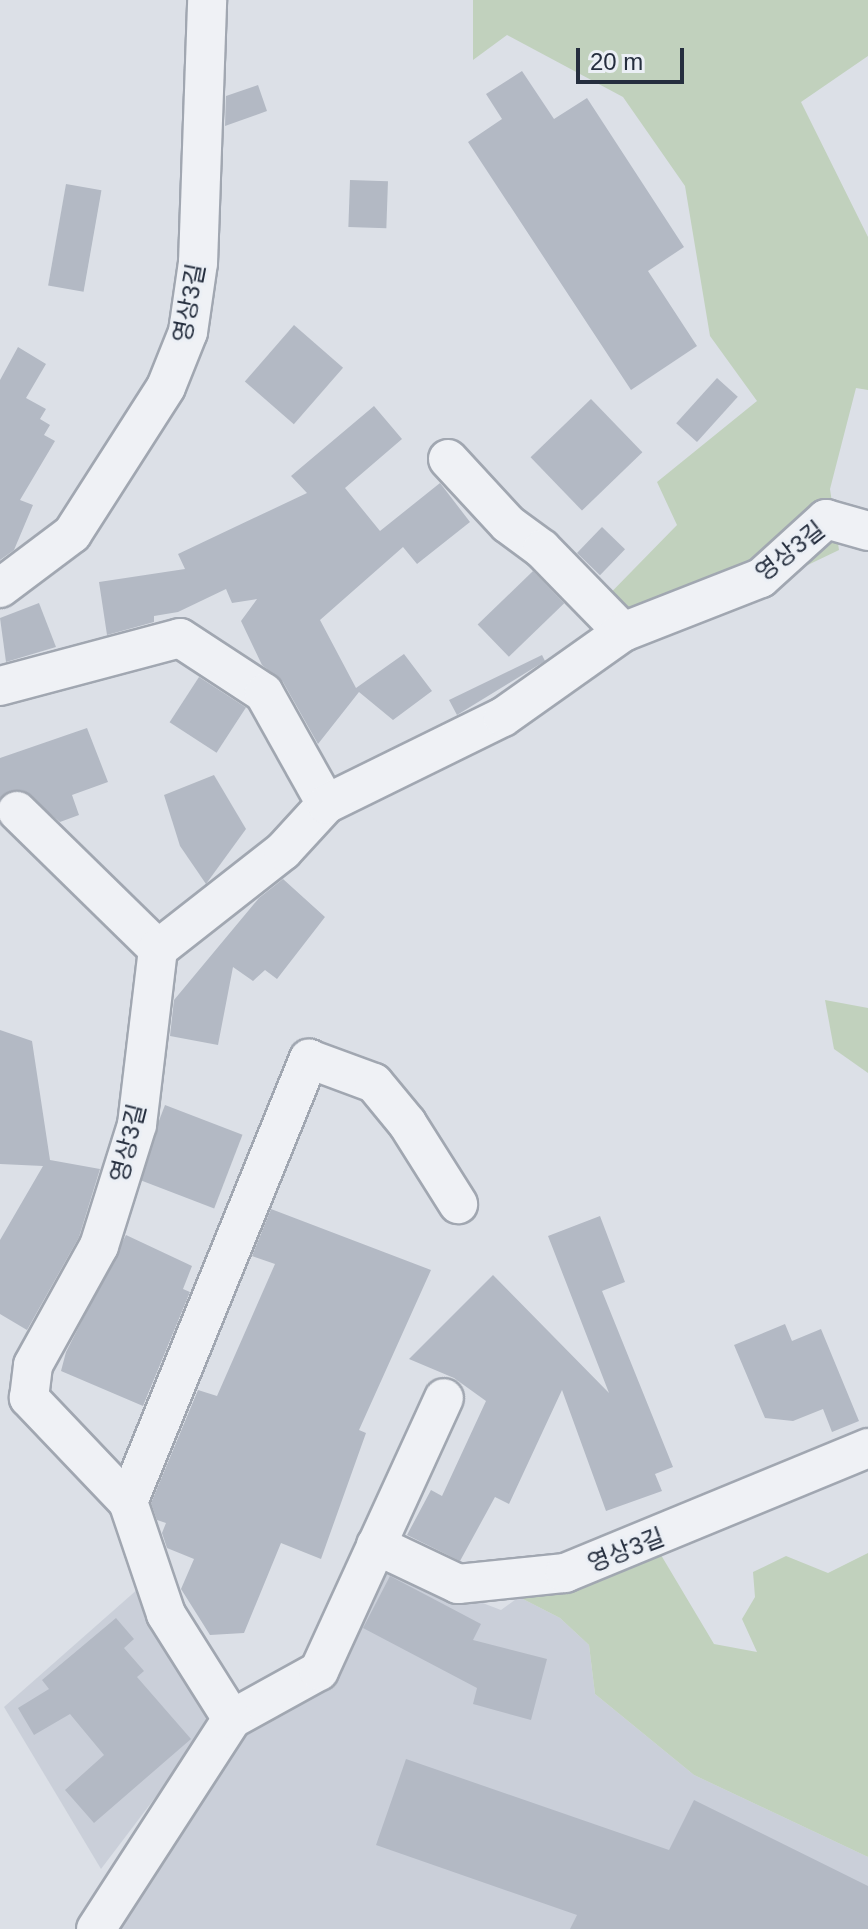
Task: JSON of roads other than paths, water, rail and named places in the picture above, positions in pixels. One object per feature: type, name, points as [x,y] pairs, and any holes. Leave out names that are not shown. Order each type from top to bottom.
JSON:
[{"type":"street","name":"영상3길","points":[[0,588],[81,522],[166,387],[188,332],[198,263],[207,0]]},
{"type":"street","points":[[448,459],[508,524],[542,549],[623,632]]},
{"type":"street","name":"영상3길","points":[[232,1719],[166,1614],[128,1502],[29,1398],[33,1365],[99,1246],[137,1125],[158,949],[283,851],[326,804],[503,717],[623,632],[761,578],[826,519],[868,531]]},
{"type":"street","points":[[0,686],[180,638],[264,693],[326,804]]},
{"type":"street","points":[[17,811],[158,949]]},
{"type":"street","points":[[128,1502],[309,1059],[374,1083],[407,1123],[458,1204]]},
{"type":"street","points":[[96,1929],[232,1719],[319,1671],[444,1398]]},
{"type":"street","name":"영상3길","points":[[376,1545],[458,1584],[565,1573],[868,1448]]}]
